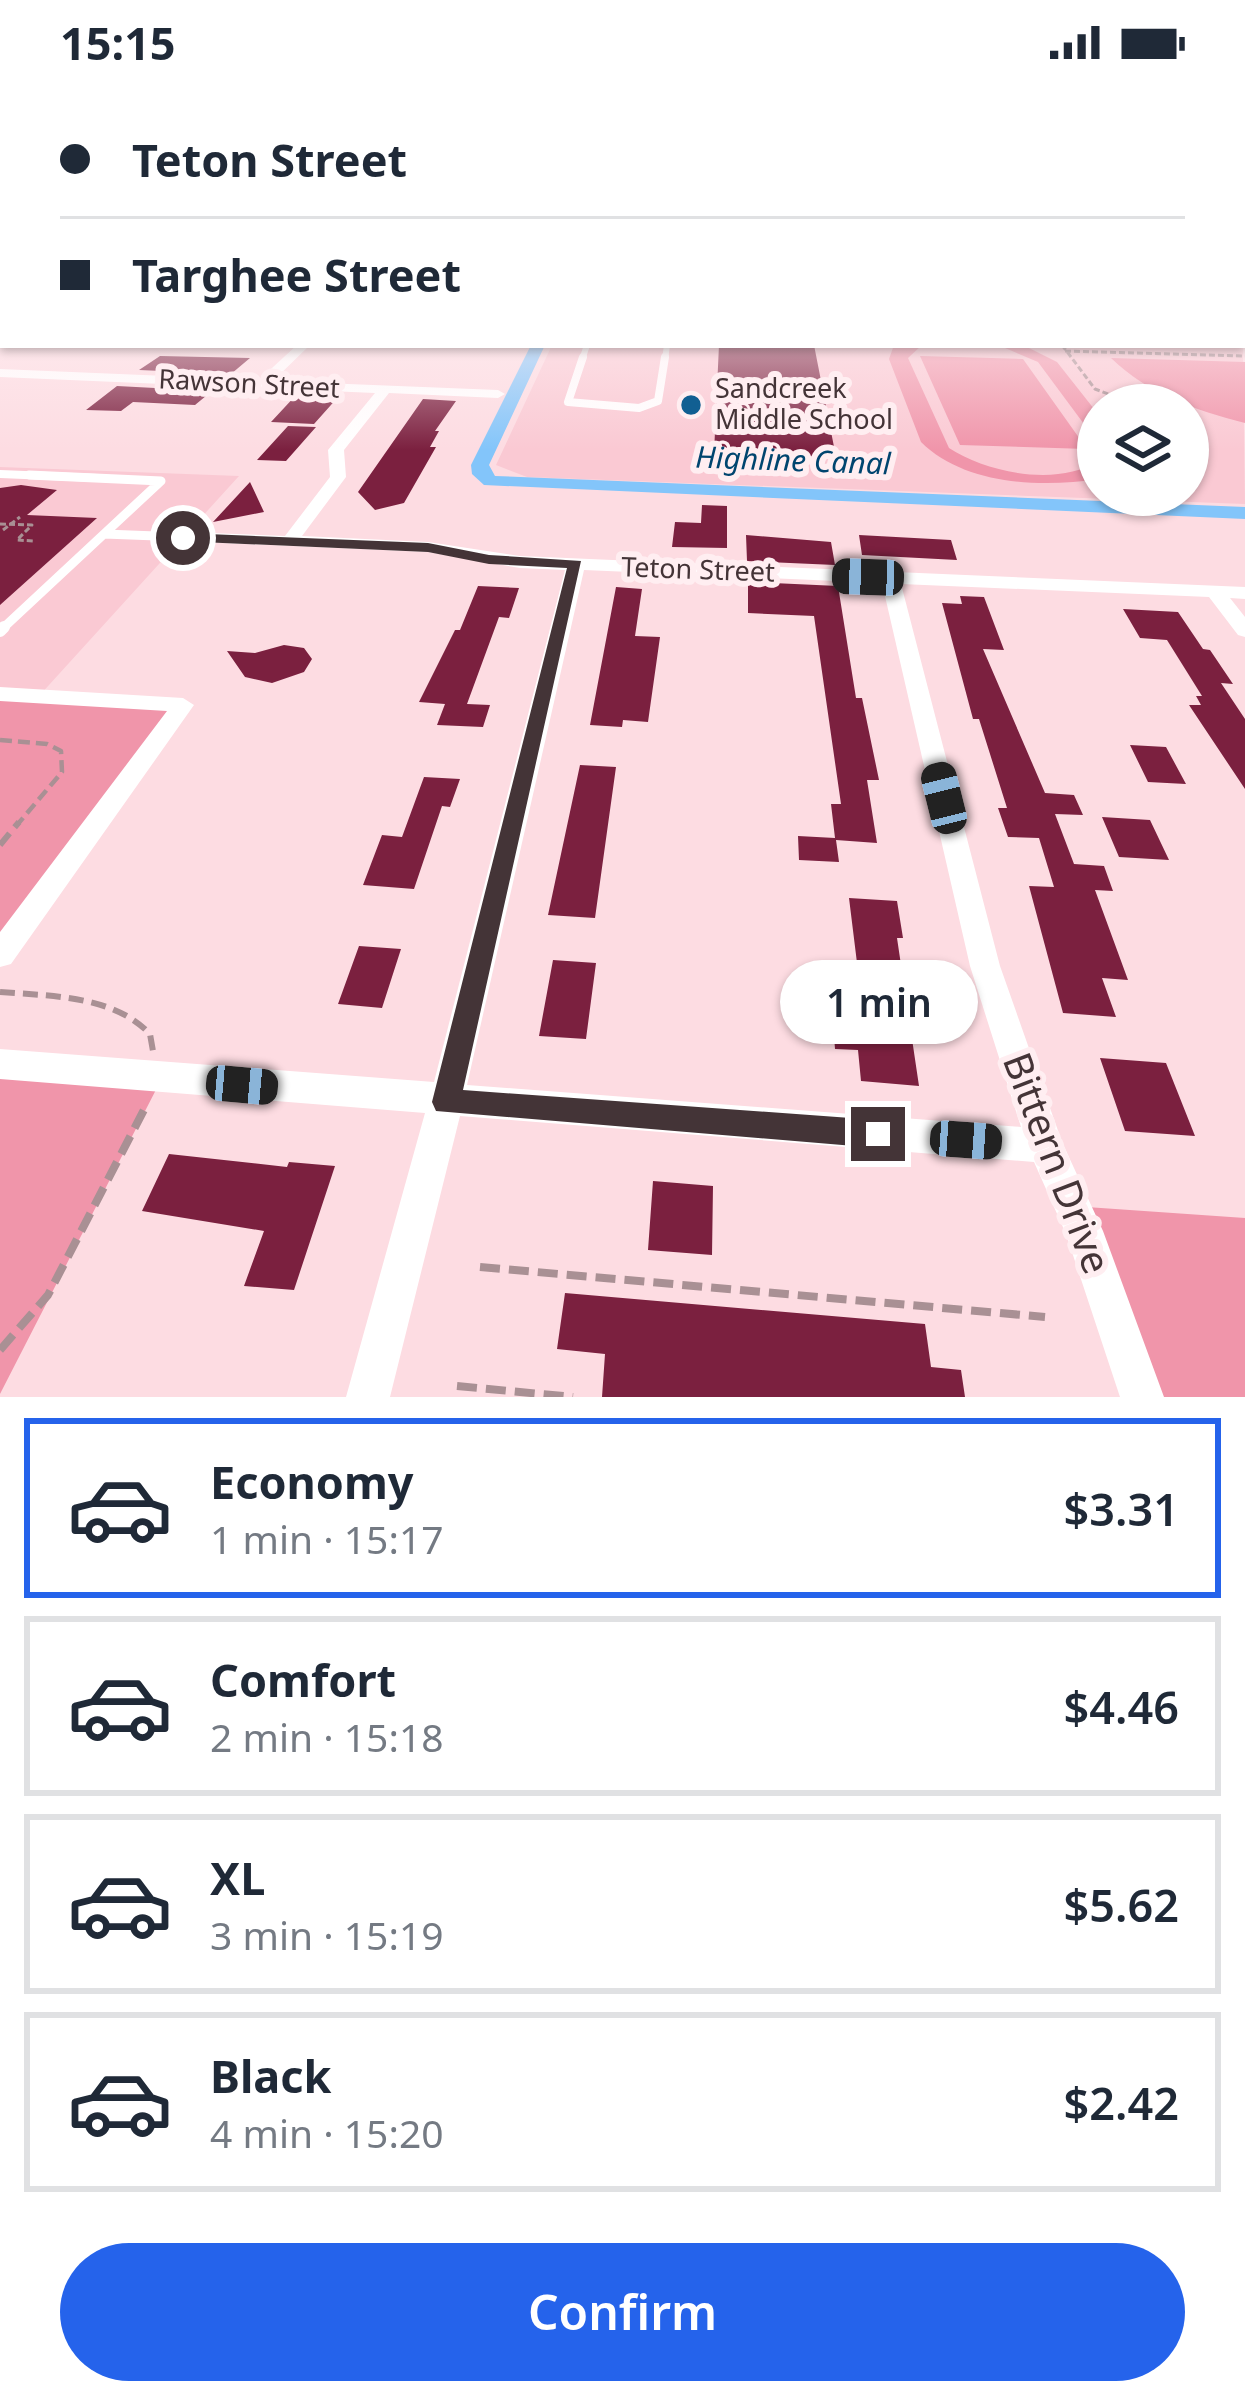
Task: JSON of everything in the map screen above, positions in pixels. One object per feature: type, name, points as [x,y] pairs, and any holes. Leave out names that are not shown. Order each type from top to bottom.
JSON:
[{"type":"street","points":[[262,385],[301,348]]},
{"type":"street","name":"Rawson Street","points":[[0,373],[498,394]]},
{"type":"street","points":[[289,542],[338,477],[336,450],[385,390]]},
{"type":"street","name":"Teton Street","points":[[183,538],[428,548],[489,559],[576,564],[1245,593]]},
{"type":"street","points":[[368,1397],[446,1102],[576,564]]},
{"type":"street","name":"Bittern Drive","points":[[890,578],[985,966],[1045,1147],[1084,1231],[1142,1397]]},
{"type":"street","points":[[1214,591],[1245,632]]},
{"type":"street","points":[[0,694],[183,705],[0,955]]},
{"type":"street","points":[[0,1064],[1045,1147]]},
{"type":"lane","points":[[586,348],[568,402],[639,408],[658,401],[667,348]]},
{"type":"lane","points":[[0,474],[161,481],[0,631]]},
{"type":"lane","points":[[104,534],[183,538]]},
{"type":"path","points":[[1064,348],[1091,384]]},
{"type":"path","points":[[1065,351],[1245,356]]},
{"type":"path","points":[[2,527],[20,518]]},
{"type":"path","points":[[10,524],[32,525],[17,540],[33,541]]},
{"type":"path","points":[[0,740],[47,744],[62,751],[65,762],[62,772],[0,845]]},
{"type":"path","points":[[0,992],[71,999],[132,1017],[148,1027],[154,1040],[152,1056]]},
{"type":"path","points":[[0,1350],[48,1295],[147,1107]]},
{"type":"path","points":[[480,1267],[1045,1317]]},
{"type":"path","points":[[458,1386],[573,1397]]},
{"type":"shaded area","points":[[551,348],[1243,348],[1245,504],[1209,503],[1209,384],[1077,384],[1077,498],[527,477],[496,465]]},
{"type":"shaded area","points":[[893,348],[919,348],[908,358],[949,448],[983,464],[1023,474],[1077,470],[1077,481],[1029,483],[981,475],[921,442],[889,359]]},
{"type":"shaded area","points":[[1005,348],[1029,348],[1057,362],[1077,387],[1077,415],[1038,362]]},
{"type":"shaded area","points":[[920,356],[1023,359],[1077,435],[1077,449],[960,445]]},
{"type":"shaded area","points":[[1111,358],[1245,362],[1245,423],[1209,412],[1209,384],[1145,384]]},
{"type":"shaded area","points":[[0,467],[239,476],[39,696],[0,694]]},
{"type":"shaded area","points":[[0,694],[183,705],[0,955]]},
{"type":"shaded area","points":[[0,1064],[162,1078],[0,1394]]},
{"type":"shaded area","points":[[1072,1206],[1245,1218],[1245,1397],[1142,1397]]},
{"type":"building","points":[[719,348],[815,348],[836,457],[770,455],[771,472],[720,470],[721,453],[714,453]]},
{"type":"building","points":[[160,356],[250,358],[231,374],[139,370]]},
{"type":"building","points":[[117,386],[212,391],[195,405],[133,402],[121,411],[86,410]]},
{"type":"building","points":[[297,394],[339,396],[314,424],[271,422]]},
{"type":"building","points":[[423,399],[456,401],[435,431],[439,431],[430,447],[436,447],[404,503],[375,510],[358,492]]},
{"type":"building","points":[[288,426],[316,427],[286,461],[257,460]]},
{"type":"building","points":[[250,482],[264,512],[213,522]]},
{"type":"building","points":[[21,485],[57,490],[27,515],[97,518],[0,605],[0,488]]},
{"type":"building","points":[[702,505],[727,506],[727,548],[672,547],[675,522],[701,523]]},
{"type":"building","points":[[746,535],[831,542],[835,565],[747,561]]},
{"type":"building","points":[[859,535],[951,540],[957,560],[862,555]]},
{"type":"building","points":[[748,582],[838,586],[856,698],[862,698],[879,780],[867,780],[877,843],[836,840],[839,862],[799,860],[798,836],[835,838],[831,804],[841,804],[814,616],[748,613]]},
{"type":"building","points":[[478,586],[519,588],[509,618],[499,617],[467,704],[490,705],[483,727],[437,725],[445,704],[419,702],[455,630],[460,630]]},
{"type":"building","points":[[616,587],[642,589],[635,636],[660,637],[648,722],[623,720],[622,727],[590,725]]},
{"type":"building","points":[[960,596],[984,597],[1004,650],[983,649],[1045,793],[1074,795],[1083,815],[1055,814],[1074,864],[1104,866],[1113,891],[1095,890],[1128,980],[1102,978],[1116,1017],[1063,1013],[1029,886],[1054,887],[1039,838],[1008,837],[998,808],[1007,808],[979,719],[973,719],[942,603],[962,604]]},
{"type":"building","points":[[1123,609],[1178,612],[1203,649],[1210,650],[1233,684],[1221,683],[1245,719],[1245,789],[1189,705],[1201,705],[1196,696],[1202,696],[1167,640],[1140,638]]},
{"type":"building","points":[[284,645],[304,648],[312,659],[304,672],[272,683],[245,677],[227,651],[255,653]]},
{"type":"building","points":[[1130,745],[1166,747],[1186,784],[1148,782]]},
{"type":"building","points":[[580,765],[616,767],[595,918],[548,915]]},
{"type":"building","points":[[424,777],[460,779],[450,807],[442,806],[414,889],[363,885],[382,835],[402,837]]},
{"type":"building","points":[[1102,817],[1150,820],[1169,860],[1119,857]]},
{"type":"building","points":[[849,898],[897,901],[903,938],[897,938],[919,1086],[861,1081],[858,1050],[835,1049],[833,1022],[823,1021],[819,968],[858,971]]},
{"type":"building","points":[[359,946],[401,949],[382,1008],[338,1004]]},
{"type":"building","points":[[553,960],[596,963],[586,1039],[539,1036]]},
{"type":"building","points":[[1100,1058],[1166,1063],[1195,1136],[1125,1131]]},
{"type":"building","points":[[169,1154],[287,1167],[289,1162],[335,1166],[294,1290],[244,1286],[264,1231],[142,1211]]},
{"type":"building","points":[[653,1181],[713,1186],[712,1255],[648,1250]]},
{"type":"building","points":[[565,1293],[925,1324],[931,1367],[961,1370],[965,1397],[602,1397],[605,1354],[557,1349]]},
{"type":"waterway","name":"Highline Canal","points":[[537,348],[480,465],[481,474],[490,481],[1245,513]]},
{"type":"place","name":"Sandcreek Middle School","points":[[691,405]]},
{"type":"route","points":[[183,538],[428,548],[489,559],[576,564],[446,1102],[878,1134]]}]
